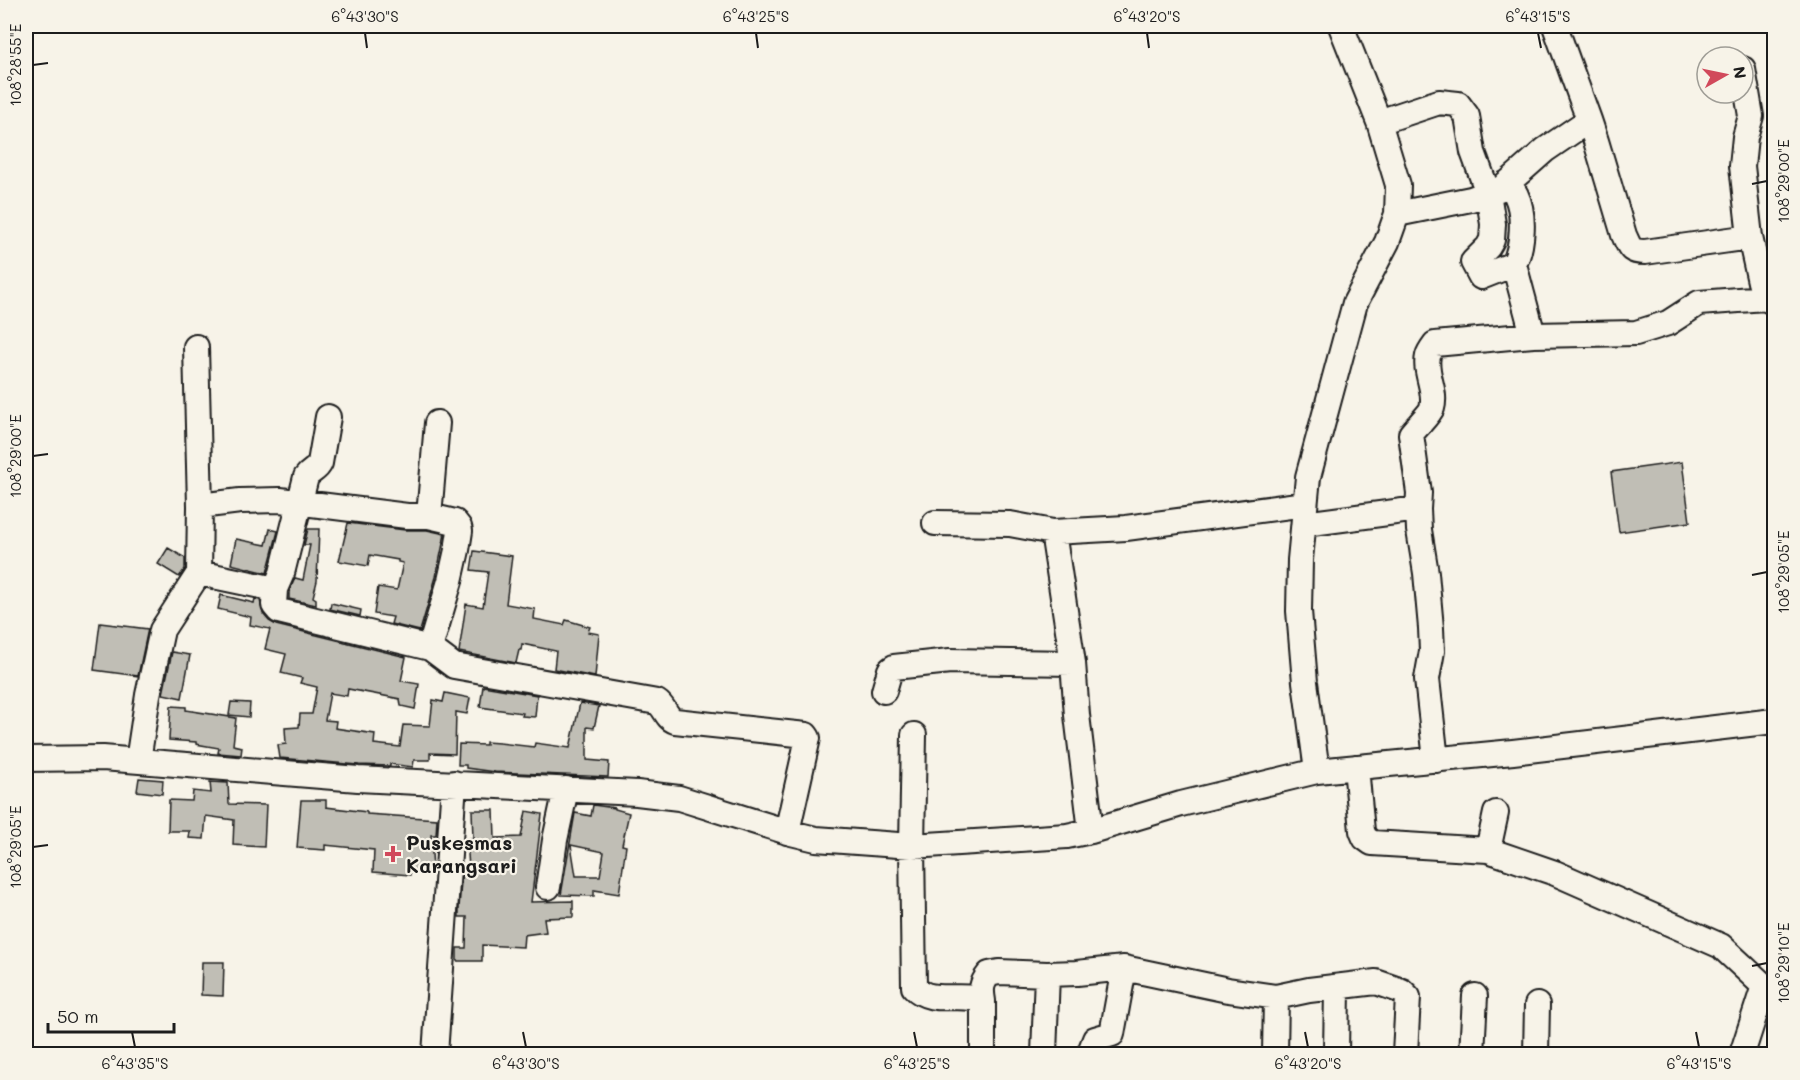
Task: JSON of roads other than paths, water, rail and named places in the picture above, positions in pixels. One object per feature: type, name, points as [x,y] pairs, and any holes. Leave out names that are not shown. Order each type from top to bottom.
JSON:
[{"type":"street","points":[[1317,771],[1305,682],[1299,610],[1300,560],[1308,477],[1355,303],[1387,243],[1398,214],[1398,184],[1379,122],[1341,26]]},
{"type":"street","points":[[1555,26],[1589,120],[1624,235],[1630,247],[1636,252],[1750,237]]},
{"type":"street","points":[[1379,122],[1439,102],[1458,104],[1467,116],[1473,152],[1498,188],[1516,195],[1522,234],[1519,254],[1514,264],[1533,335]]},
{"type":"street","points":[[1436,760],[1427,679],[1432,651],[1431,628],[1419,530],[1419,493],[1411,434],[1431,409],[1433,397],[1427,358],[1435,344],[1533,335],[1636,333],[1668,323],[1699,303],[1770,301],[1760,282],[1750,237],[1742,166],[1744,137],[1751,116],[1749,105]]},
{"type":"street","points":[[1398,214],[1471,199],[1498,188],[1545,150],[1589,120]]},
{"type":"street","points":[[1498,188],[1492,240],[1473,262],[1481,277],[1514,264]]},
{"type":"street","points":[[138,761],[148,695],[162,630],[199,573],[200,506],[196,347]]},
{"type":"street","points":[[328,417],[321,463],[306,477],[282,573],[275,589],[274,605],[279,611],[430,648],[454,666],[657,702],[671,720],[806,735],[808,738],[787,832]]},
{"type":"street","points":[[429,516],[437,423]]},
{"type":"street","points":[[200,506],[258,500],[300,501],[407,516],[429,516],[454,522],[459,526],[460,531],[450,581],[430,648]]},
{"type":"street","points":[[935,524],[1011,525],[1053,532],[1305,514],[1418,510]]},
{"type":"street","points":[[1053,532],[1073,663],[1091,831]]},
{"type":"street","points":[[199,573],[275,589]]},
{"type":"street","points":[[884,691],[890,670],[894,667],[951,661],[1073,663]]},
{"type":"street","points":[[26,759],[103,758],[358,779],[637,793],[679,798],[816,839],[912,846],[1067,836],[1181,804],[1317,771],[1525,751],[1774,721]]},
{"type":"street","points":[[914,735],[912,846],[914,987],[927,996],[968,998],[983,1002]]},
{"type":"street","points":[[1356,767],[1362,831],[1365,838],[1372,843],[1488,850],[1555,873],[1721,946],[1769,990],[1742,1054]]},
{"type":"street","points":[[435,1054],[454,783]]},
{"type":"street","points":[[548,886],[566,789]]},
{"type":"street","points":[[1488,850],[1496,813]]},
{"type":"street","points":[[982,1054],[981,989],[982,982],[988,974],[999,972],[1061,975],[1124,969],[1228,990],[1276,997],[1309,990],[1376,982],[1402,990],[1408,998],[1405,1054]]},
{"type":"street","points":[[1090,1052],[1095,1039],[1112,1034],[1124,969]]},
{"type":"street","points":[[1044,1054],[1047,974]]},
{"type":"street","points":[[1336,1054],[1337,988]]},
{"type":"street","points":[[1472,1054],[1475,996]]},
{"type":"street","points":[[1275,1054],[1276,997]]},
{"type":"street","points":[[1536,1054],[1537,1005]]},
{"type":"place","name":"Puskesmas Karangsari","points":[[393,854]]}]
